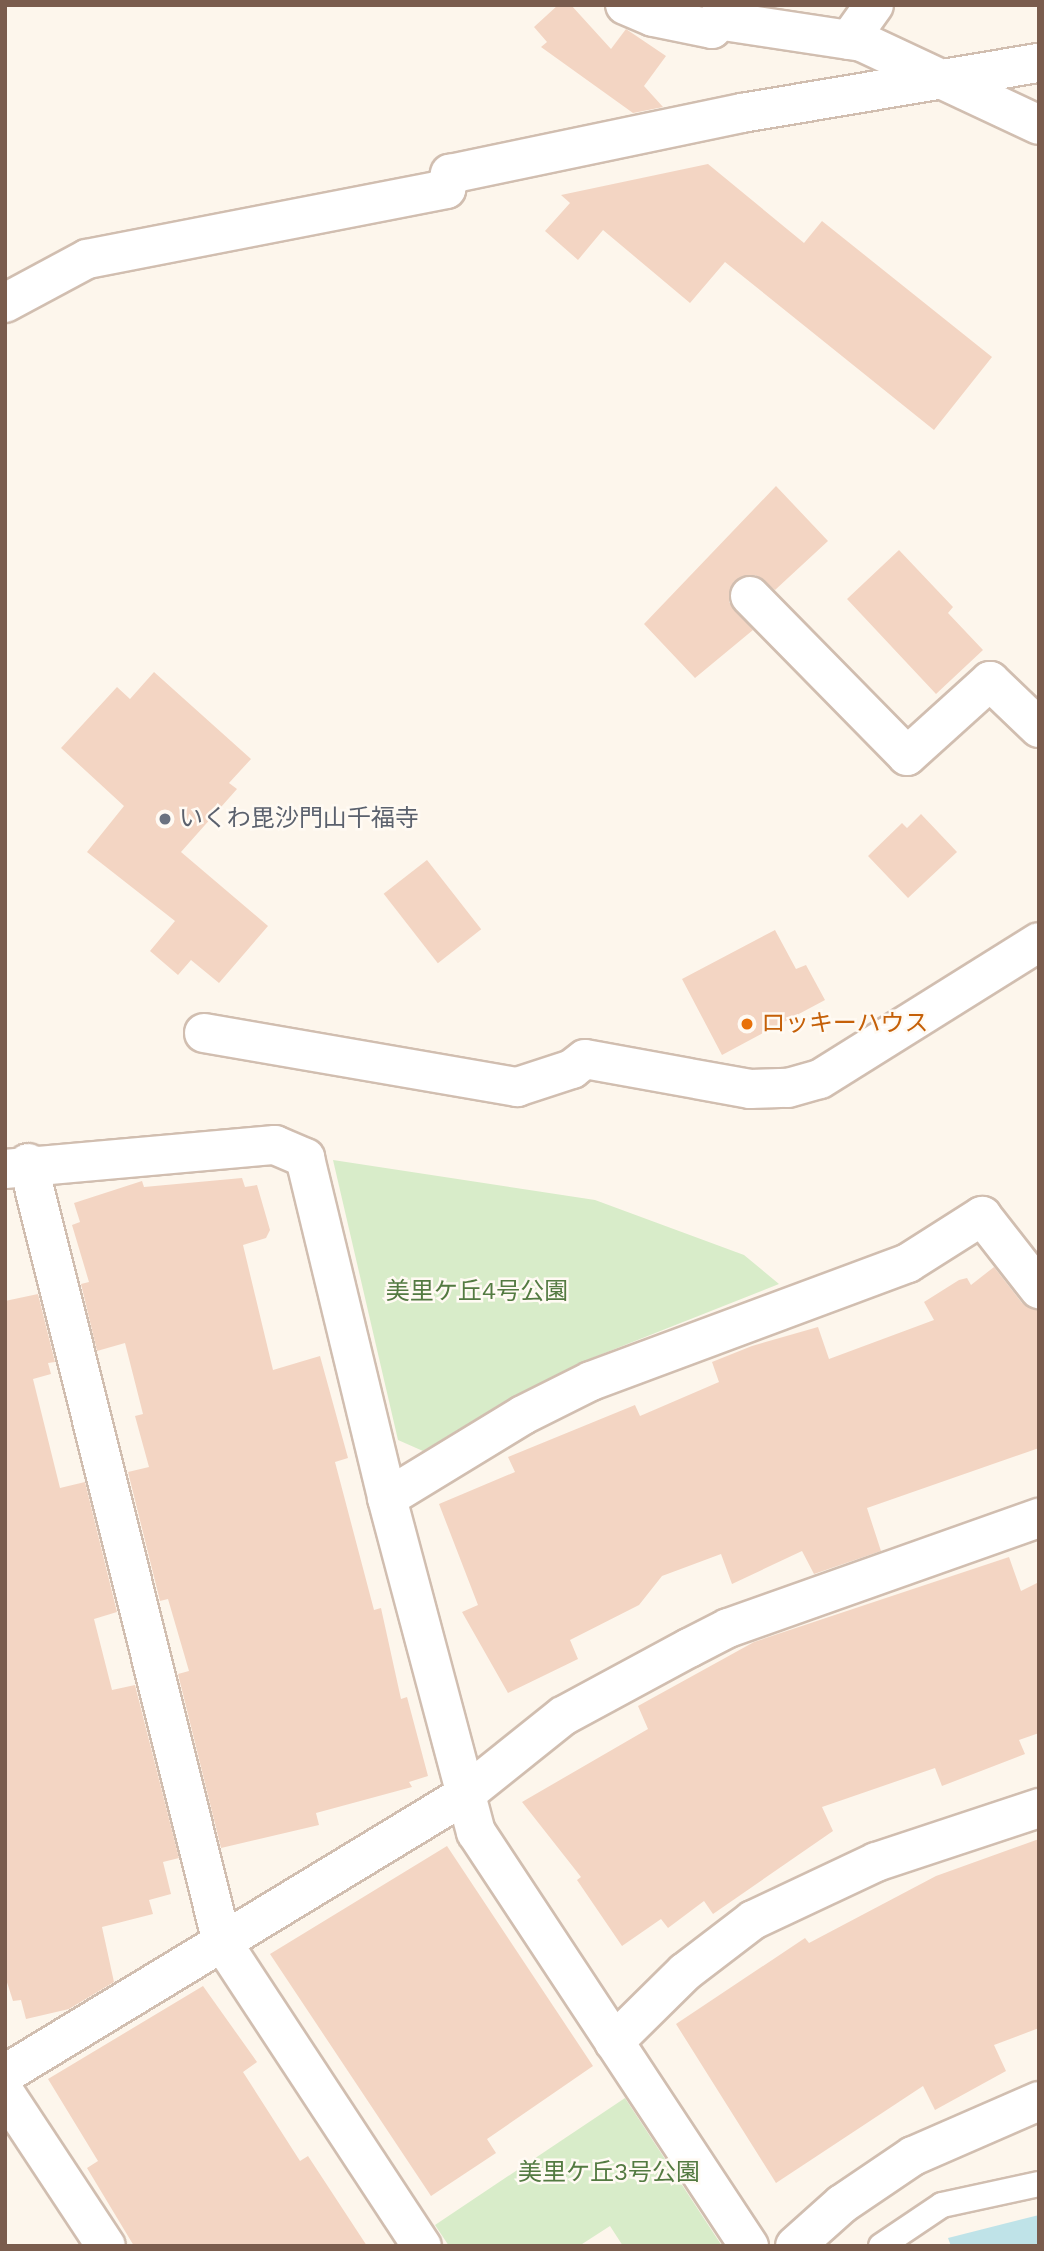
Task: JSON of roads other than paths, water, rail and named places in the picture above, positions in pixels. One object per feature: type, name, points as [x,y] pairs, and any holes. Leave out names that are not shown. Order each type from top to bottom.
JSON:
[{"type":"street","points":[[625,5],[653,17],[712,29],[717,20],[849,40],[952,81],[1039,125]]},
{"type":"street","points":[[849,40],[874,5]]},
{"type":"street","points":[[5,303],[87,259],[446,189],[450,174],[742,113],[952,81],[1039,63]]},
{"type":"street","points":[[750,596],[907,756],[990,681],[1039,728]]},
{"type":"street","points":[[204,1032],[517,1087],[572,1069],[585,1059],[750,1089],[788,1088],[820,1079],[1039,942]]},
{"type":"street","points":[[422,2246],[222,1942],[16,1166],[275,1145],[305,1158],[387,1498],[463,1796],[476,1832],[749,2246]]},
{"type":"street","points":[[387,1498],[523,1415],[591,1381],[908,1263],[982,1216],[1039,1289]]},
{"type":"street","points":[[5,2074],[463,1796],[563,1716],[728,1628],[1039,1518]]},
{"type":"street","points":[[614,2042],[685,1972],[753,1920],[876,1862],[1039,1808]]},
{"type":"street","points":[[5,2093],[106,2246]]},
{"type":"street","points":[[795,2246],[842,2204],[913,2156],[970,2127],[1039,2101]]},
{"type":"lane","points":[[881,2246],[942,2205],[1039,2184]]},
{"type":"water","points":[[1039,2215],[1039,2246],[951,2246],[948,2238]]},
{"type":"place","name":"いくわ毘沙門山千福寺","points":[[165,819]]},
{"type":"place","name":"ロッキーハウス","points":[[747,1024]]},
{"type":"park label","name":"美里ケ丘4号公園","points":[[477,1292]]},
{"type":"park label","name":"美里ケ丘3号公園","points":[[609,2173]]}]
